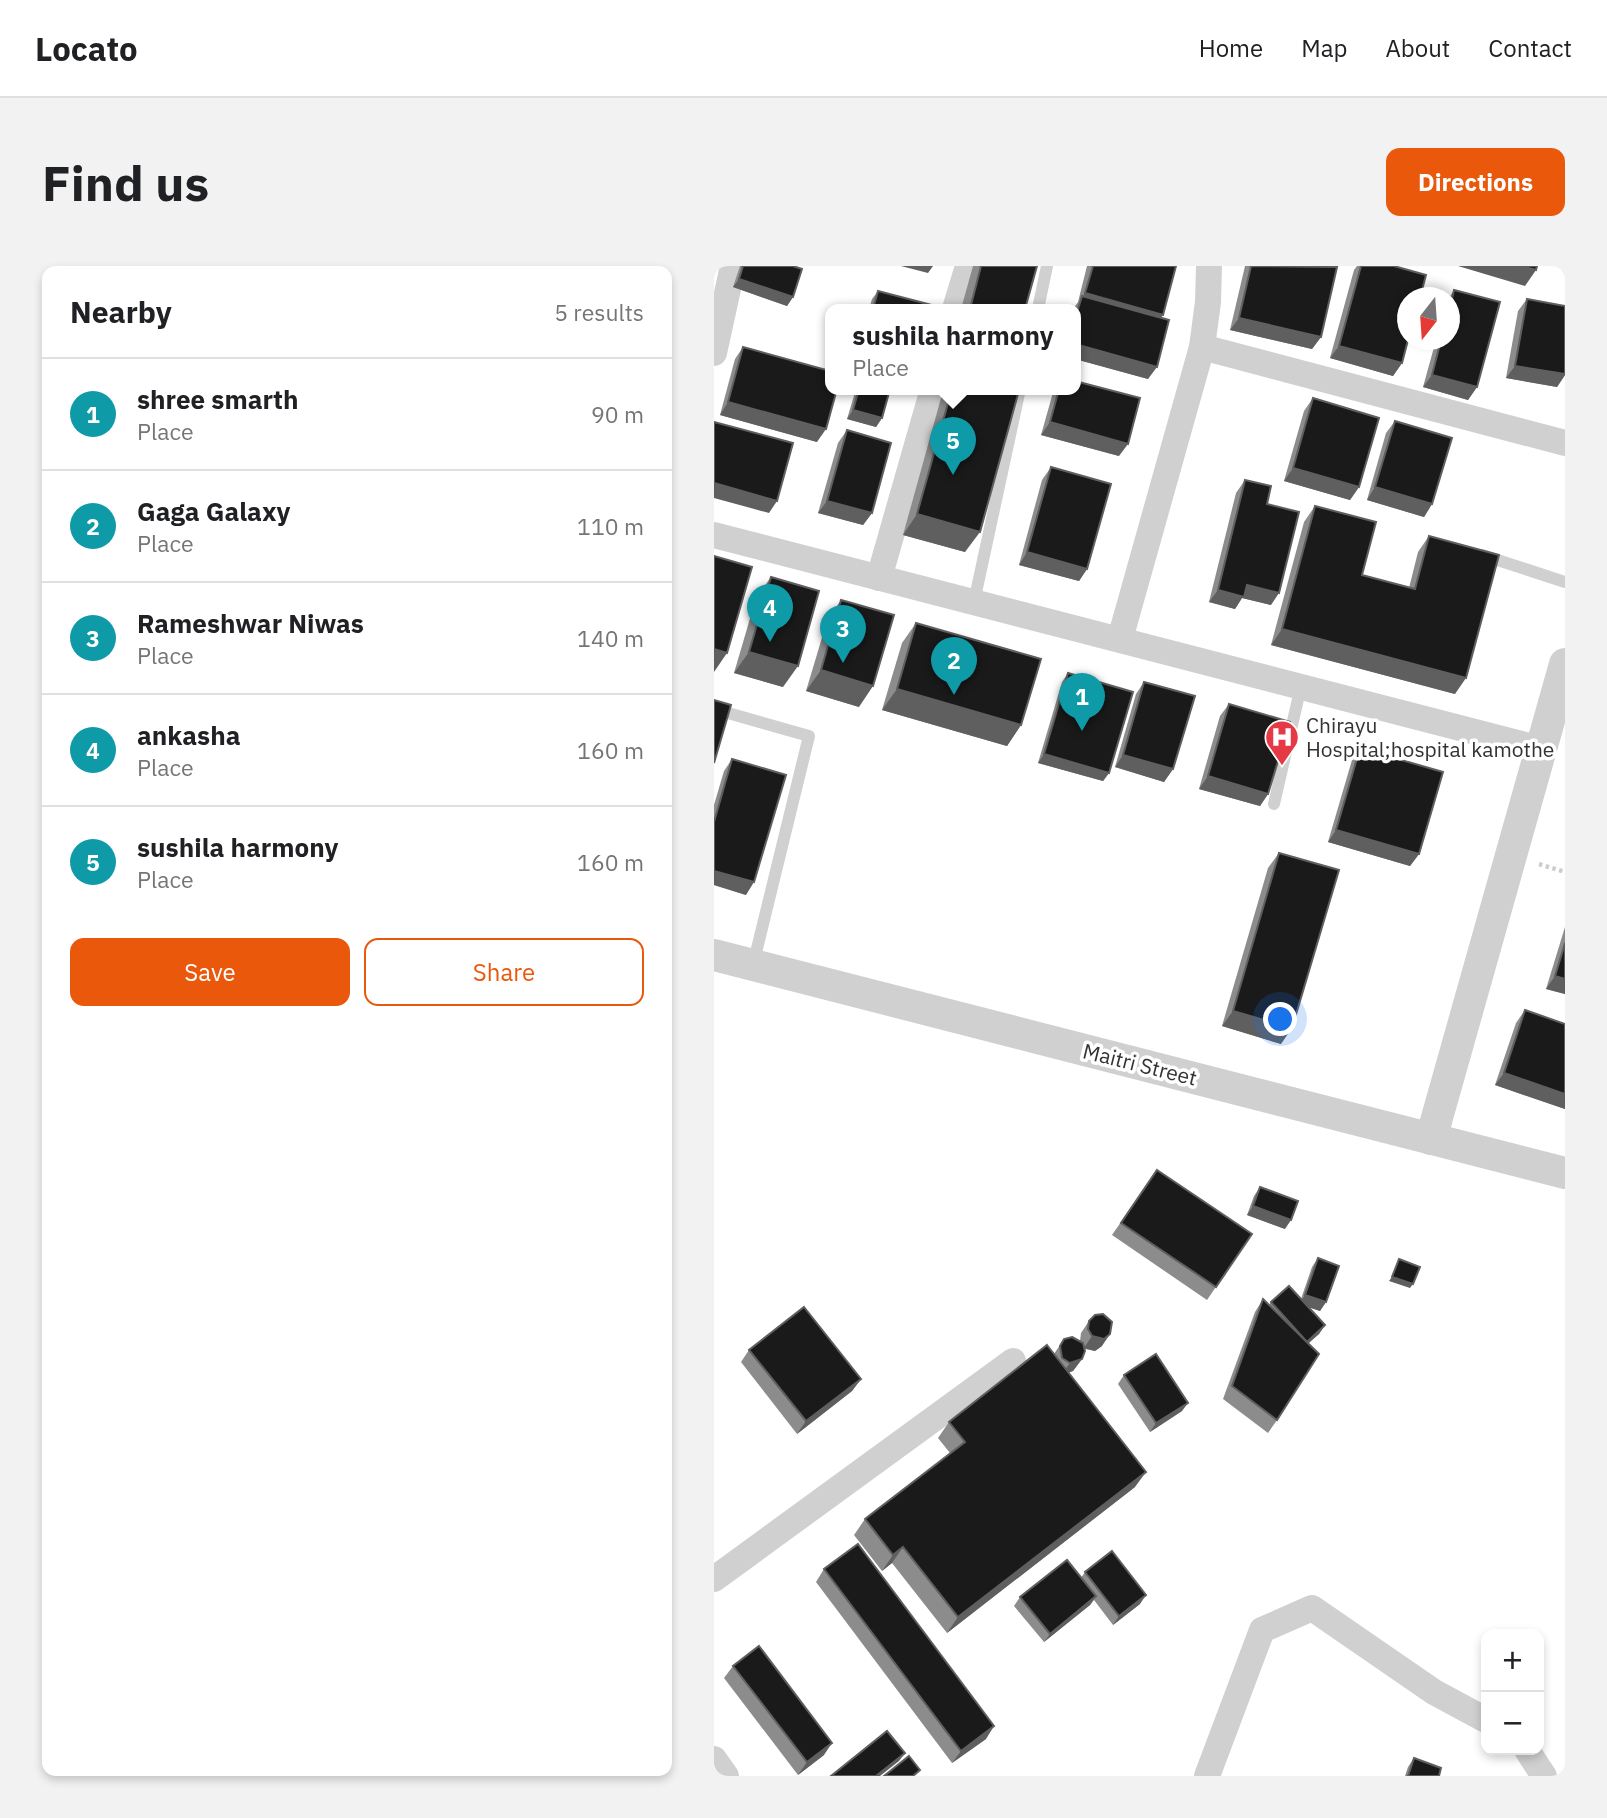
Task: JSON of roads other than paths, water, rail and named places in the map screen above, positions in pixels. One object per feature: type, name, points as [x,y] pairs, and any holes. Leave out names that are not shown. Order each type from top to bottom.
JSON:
[{"type":"street","points":[[714,353],[733,266]]},
{"type":"street","points":[[957,304],[968,266]]},
{"type":"street","points":[[1120,639],[1202,347],[1208,302],[1209,266]]},
{"type":"street","points":[[1202,347],[1565,443]]},
{"type":"street","points":[[879,578],[931,395]]},
{"type":"street","points":[[714,535],[1541,749]]},
{"type":"street","points":[[1431,1139],[1565,664]]},
{"type":"street","name":"Maitri Street","points":[[714,955],[1565,1173]]},
{"type":"street","points":[[714,1579],[1013,1361]]},
{"type":"street","points":[[1207,1776],[1262,1630],[1312,1608],[1434,1692],[1481,1717]]},
{"type":"street","points":[[1530,1755],[1544,1776]]},
{"type":"street","points":[[714,1759],[726,1776]]},
{"type":"lane","points":[[1039,304],[1047,266]]},
{"type":"lane","points":[[974,602],[1019,395]]},
{"type":"lane","points":[[1471,551],[1565,582]]},
{"type":"lane","points":[[1275,804],[1301,686]]},
{"type":"lane","points":[[714,709],[809,736],[752,965]]},
{"type":"place","name":"sushila harmony","points":[[953,475]]},
{"type":"place","name":"ankasha","points":[[770,642]]},
{"type":"place","name":"Rameshwar Niwas","points":[[843,663]]},
{"type":"place","name":"Gaga Galaxy","points":[[954,695]]},
{"type":"place","name":"shree smarth","points":[[1082,731]]},
{"type":"place","name":"Chirayu Hospital;hospital kamothe","points":[[1282,767]]}]
